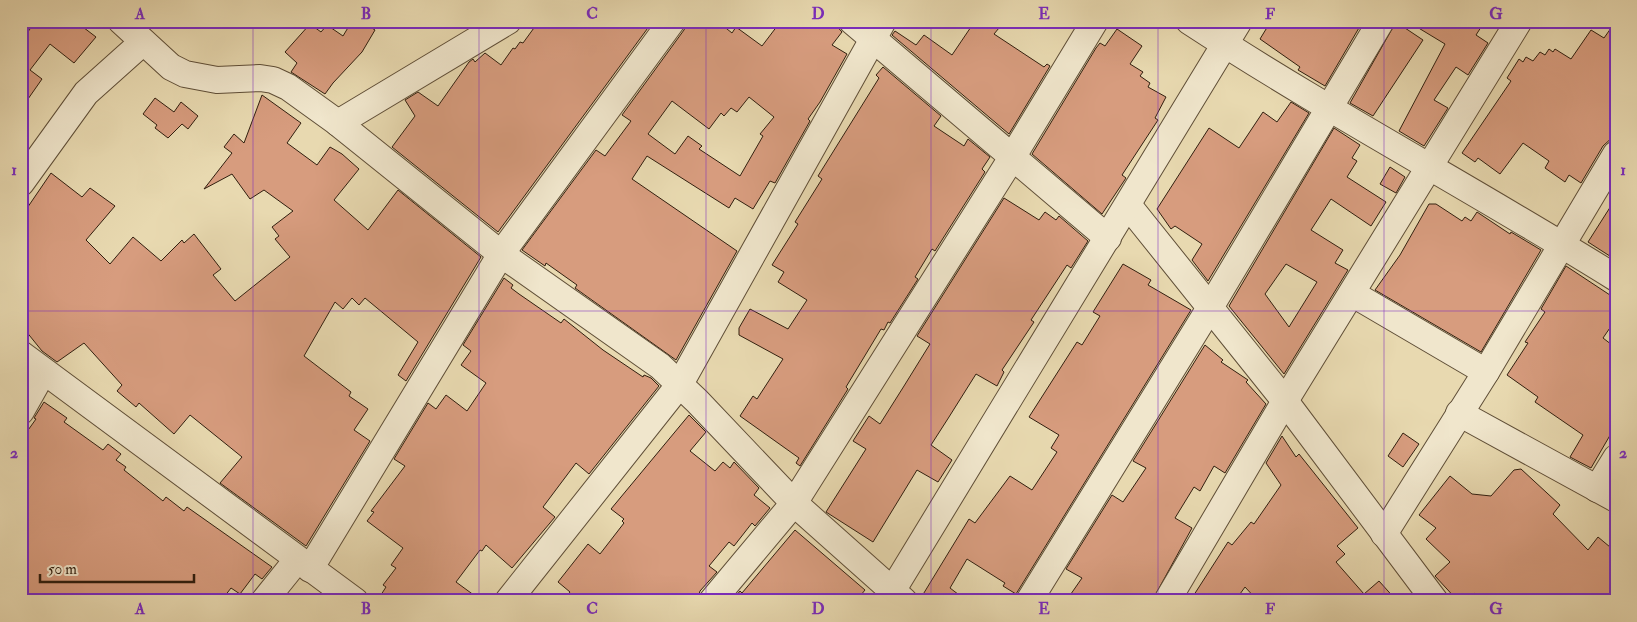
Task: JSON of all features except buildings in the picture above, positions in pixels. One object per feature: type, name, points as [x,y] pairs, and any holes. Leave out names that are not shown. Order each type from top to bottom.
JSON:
[{"type":"street","points":[[121,21],[171,67],[185,74],[217,80],[260,78],[273,80],[288,87],[338,123],[500,254],[642,353],[680,384],[794,503],[894,598],[1239,21]]},
{"type":"street","points":[[471,44],[484,21]]},
{"type":"street","points":[[338,123],[508,21]]},
{"type":"street","points":[[264,601],[304,565],[500,254],[672,21]]},
{"type":"street","points":[[852,21],[878,30],[1013,156],[1108,238]]},
{"type":"street","points":[[712,601],[794,503],[1013,156],[1095,21]]},
{"type":"street","points":[[1189,21],[1328,108],[1562,244],[1616,278]]},
{"type":"street","points":[[1030,601],[1211,306],[1381,21]]},
{"type":"street","points":[[1167,601],[1286,401],[1519,21]]},
{"type":"street","points":[[508,601],[680,384],[878,30]]},
{"type":"street","points":[[21,183],[86,93],[143,42]]},
{"type":"street","points":[[1384,534],[1486,372],[1616,154]]},
{"type":"street","points":[[1128,205],[1286,401],[1435,601]]},
{"type":"street","points":[[1353,294],[1486,372]]},
{"type":"street","points":[[21,354],[355,601]]},
{"type":"street","points":[[21,411],[43,372]]},
{"type":"street","points":[[1459,414],[1607,494],[1616,458]]}]
